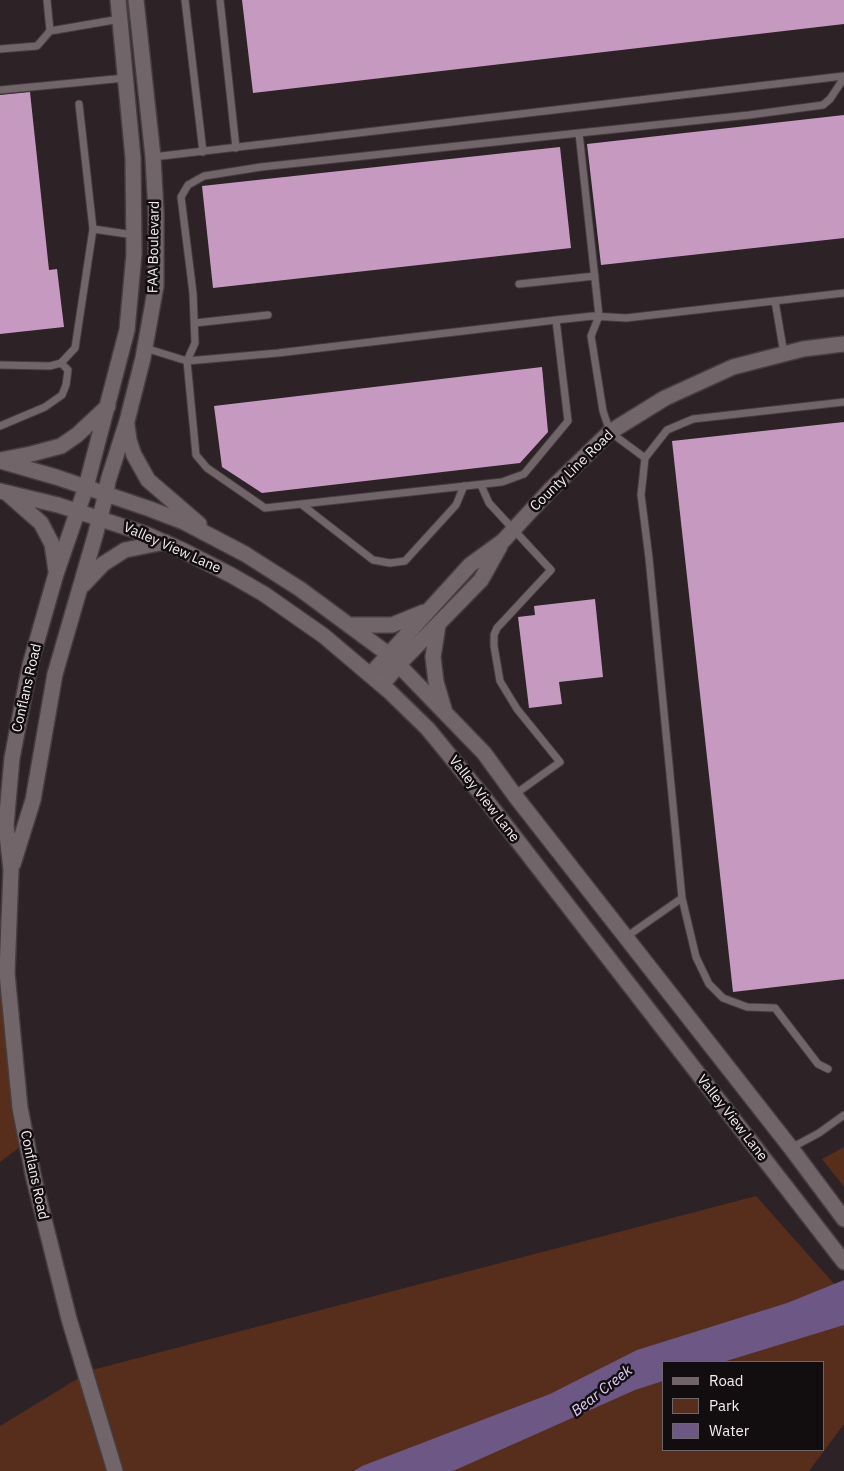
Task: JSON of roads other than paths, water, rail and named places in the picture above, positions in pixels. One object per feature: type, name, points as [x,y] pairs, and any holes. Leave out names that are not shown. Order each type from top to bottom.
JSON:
[{"type":"street","name":"FAA Boulevard","points":[[77,511],[86,488],[127,330],[134,254],[133,158],[118,0]]},
{"type":"street","name":"FAA Boulevard","points":[[100,518],[108,480],[127,421],[145,348],[156,286],[156,212],[153,157],[136,0]]},
{"type":"street","points":[[120,19],[138,17]]},
{"type":"street","name":"County Line Road","points":[[376,680],[394,659],[430,609],[470,565],[508,535],[550,490],[610,432],[666,398],[733,367],[803,349],[844,344]]},
{"type":"street","points":[[0,461],[61,446],[78,435],[108,406]]},
{"type":"street","points":[[127,421],[129,440],[148,480],[217,540]]},
{"type":"street","name":"Valley View Lane","points":[[0,461],[56,477],[159,512],[245,554],[300,589],[351,625],[394,659],[484,753],[514,795],[791,1148],[844,1219]]},
{"type":"street","points":[[2,491],[41,523],[52,544],[56,574]]},
{"type":"street","name":"Valley View Lane","points":[[2,491],[30,497],[100,518],[165,542],[223,571],[264,594],[324,636],[376,680],[428,729],[455,761],[844,1262]]},
{"type":"street","name":"Conflans Road","points":[[77,511],[56,574],[30,665],[12,758],[6,825],[11,870],[6,973],[20,1108],[34,1180],[69,1319],[115,1471]]},
{"type":"street","name":"Conflans Road","points":[[11,870],[33,800],[55,674],[100,518]]},
{"type":"street","name":"County Line Road","points":[[394,659],[438,625],[481,580],[508,535]]},
{"type":"street","points":[[80,588],[103,564],[125,550],[165,542]]},
{"type":"street","points":[[351,625],[392,625],[430,609]]},
{"type":"street","points":[[438,625],[433,657],[436,682],[446,712]]},
{"type":"street","points":[[606,955],[626,937]]},
{"type":"lane","points":[[47,0],[50,31]]},
{"type":"lane","points":[[185,0],[203,152]]},
{"type":"lane","points":[[220,0],[236,148]]},
{"type":"lane","points":[[0,50],[37,46],[50,31],[120,19]]},
{"type":"lane","points":[[153,157],[844,77]]},
{"type":"lane","points":[[556,320],[568,421],[524,474],[502,482],[481,485],[264,508],[207,468],[196,455],[187,360],[195,343],[193,293],[181,197],[188,185],[204,176],[261,167],[749,115],[823,105],[830,99],[844,77]]},
{"type":"lane","points":[[0,90],[126,78]]},
{"type":"lane","points":[[0,365],[50,366],[61,363],[75,348],[93,229],[79,104]]},
{"type":"lane","points":[[579,133],[599,316],[591,336],[603,411],[610,432],[645,458]]},
{"type":"lane","points":[[93,229],[134,235]]},
{"type":"lane","points":[[519,284],[595,276]]},
{"type":"lane","points":[[145,348],[187,360],[278,353],[556,320],[599,316],[626,318],[844,293]]},
{"type":"lane","points":[[775,301],[784,354]]},
{"type":"lane","points":[[194,324],[268,315]]},
{"type":"lane","points":[[0,426],[45,407],[62,395],[66,386],[68,370],[61,363]]},
{"type":"lane","points":[[828,1069],[818,1064],[774,1008],[747,1007],[723,998],[709,984],[696,957],[682,898],[650,568],[641,495],[645,458],[667,430],[693,419],[844,402]]},
{"type":"lane","points":[[481,485],[489,503],[508,535],[551,570],[497,628],[494,635],[496,662],[500,681],[517,709],[560,762],[514,795]]},
{"type":"lane","points":[[301,504],[373,560],[390,563],[405,561],[456,505],[464,486]]},
{"type":"lane","points":[[626,937],[682,898]]},
{"type":"lane","points":[[791,1148],[819,1133],[844,1115]]},
{"type":"water","name":"Bear Creek","points":[[844,1280],[844,1325],[726,1361],[662,1361],[662,1381],[635,1390],[453,1471],[354,1471],[362,1466],[550,1394],[637,1350],[787,1303]]}]
